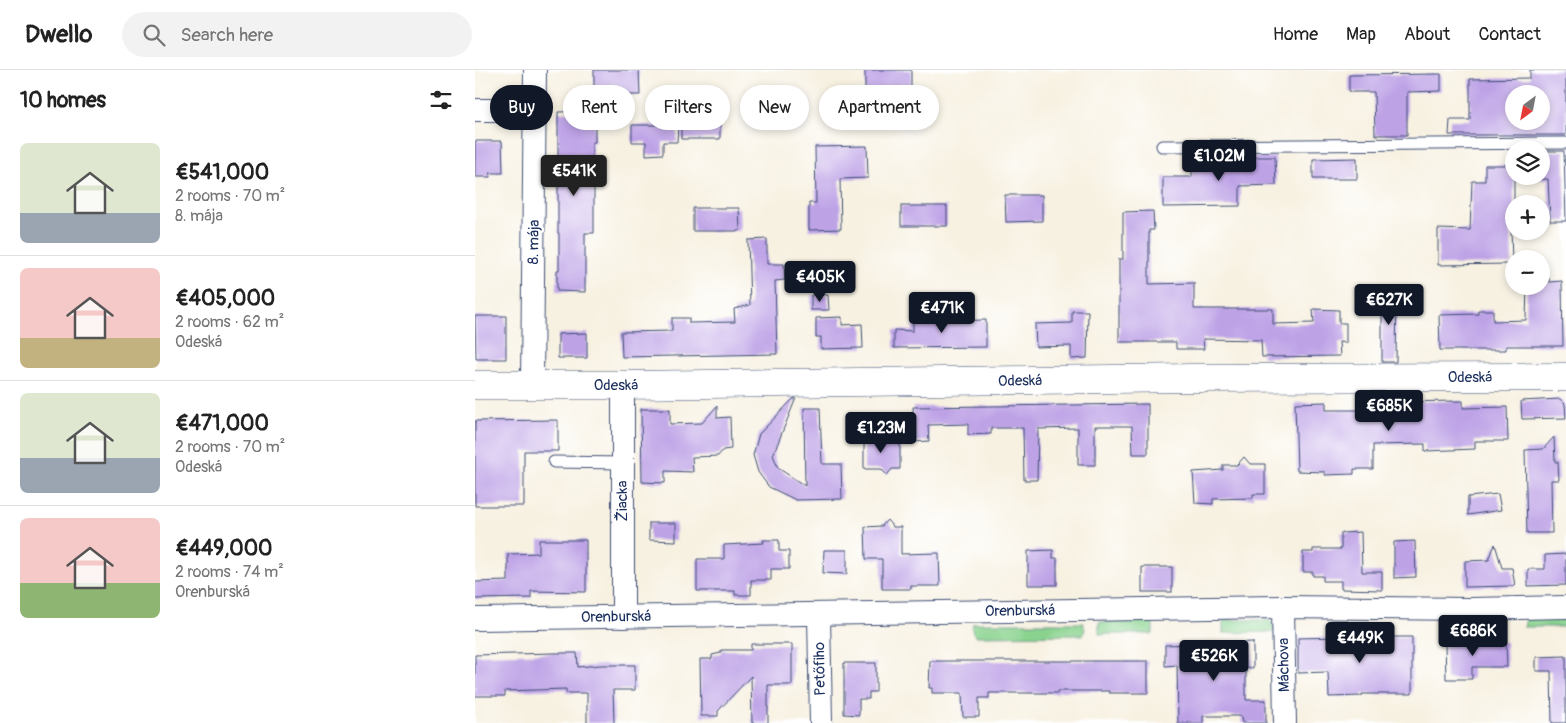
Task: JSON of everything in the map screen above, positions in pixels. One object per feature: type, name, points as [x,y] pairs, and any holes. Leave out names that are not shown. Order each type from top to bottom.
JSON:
[{"type":"street","name":"8. mája","points":[[535,70],[535,85]]},
{"type":"street","points":[[475,110],[490,110]]},
{"type":"street","name":"8. mája","points":[[533,384],[535,130]]},
{"type":"street","name":"Odeská","points":[[475,385],[1203,378],[1566,377]]},
{"type":"street","name":"Žiacka","points":[[623,385],[623,617]]},
{"type":"street","name":"Orenburská","points":[[475,619],[1283,607],[1470,609],[1566,607]]},
{"type":"street","name":"Máchova","points":[[1283,607],[1285,723]]},
{"type":"street","name":"Petőfiho","points":[[819,614],[821,723]]},
{"type":"lane","points":[[1162,146],[1566,143]]},
{"type":"lane","points":[[554,462],[622,463]]},
{"type":"green space","points":[[1566,617],[1566,627],[1524,627],[1526,618]]},
{"type":"green space","points":[[1223,620],[1268,620],[1273,624],[1274,632],[1223,633]]},
{"type":"green space","points":[[1153,621],[1153,634],[1099,634],[1099,622]]},
{"type":"green space","points":[[973,623],[1083,623],[1085,629],[1083,635],[975,636],[972,630]]},
{"type":"building","points":[[594,70],[639,70],[640,95],[635,95],[635,85],[594,85]]},
{"type":"building","points":[[865,70],[911,70],[911,85],[865,85]]},
{"type":"building","points":[[1530,70],[1566,70],[1566,135],[1449,135],[1450,120],[1470,120],[1470,79],[1530,78]]},
{"type":"building","points":[[1441,74],[1441,91],[1407,92],[1407,135],[1375,135],[1374,92],[1349,92],[1349,75]]},
{"type":"building","points":[[558,112],[563,112],[563,130],[595,130],[595,142],[592,142],[594,233],[585,233],[585,292],[557,291],[557,270],[559,270]]},
{"type":"building","points":[[635,125],[645,125],[645,130],[678,130],[677,142],[663,142],[663,154],[646,155],[646,142],[632,142],[632,130],[635,130]]},
{"type":"building","points":[[681,130],[720,130],[720,139],[681,139]]},
{"type":"building","points":[[475,141],[502,141],[503,173],[490,173],[491,177],[475,177]]},
{"type":"building","points":[[867,146],[868,178],[840,179],[841,229],[809,230],[809,203],[816,203],[815,147]]},
{"type":"building","points":[[1550,151],[1564,151],[1566,221],[1550,221]]},
{"type":"building","points":[[1275,157],[1276,185],[1240,186],[1240,206],[1163,207],[1163,177],[1192,177],[1192,165],[1214,165],[1214,158]]},
{"type":"building","points":[[1357,158],[1357,179],[1313,179],[1313,159]]},
{"type":"building","points":[[1485,165],[1505,165],[1505,185],[1514,185],[1514,195],[1505,195],[1505,240],[1511,240],[1512,250],[1505,250],[1505,264],[1438,265],[1438,229],[1470,230],[1472,181],[1485,181]]},
{"type":"building","points":[[1005,195],[1042,195],[1042,221],[1006,222]]},
{"type":"building","points":[[901,206],[947,206],[947,226],[901,226]]},
{"type":"building","points":[[693,208],[739,208],[740,231],[693,231]]},
{"type":"building","points":[[1153,211],[1154,230],[1149,230],[1149,284],[1194,283],[1194,309],[1273,309],[1273,324],[1314,323],[1313,309],[1339,310],[1339,323],[1346,323],[1346,343],[1339,342],[1340,356],[1262,357],[1261,340],[1203,339],[1204,349],[1176,349],[1176,342],[1119,342],[1119,259],[1123,259],[1123,212]]},
{"type":"building","points":[[767,239],[767,264],[784,264],[785,280],[775,281],[777,354],[622,357],[621,332],[672,331],[672,318],[689,318],[689,323],[735,322],[734,309],[750,305],[748,240]]},
{"type":"building","points":[[1562,281],[1563,346],[1506,346],[1506,350],[1440,350],[1439,315],[1478,314],[1478,310],[1493,310],[1493,321],[1526,320],[1527,295],[1550,295],[1550,282]]},
{"type":"building","points":[[1382,290],[1397,290],[1396,362],[1382,362]]},
{"type":"building","points":[[811,295],[828,295],[829,310],[811,310]]},
{"type":"building","points":[[1072,311],[1088,311],[1087,358],[1071,359],[1071,346],[1036,347],[1035,324],[1072,323]]},
{"type":"building","points":[[917,313],[942,315],[942,321],[986,320],[986,347],[894,348],[894,330],[913,331],[913,321],[917,321]]},
{"type":"building","points":[[475,316],[506,316],[506,359],[476,359]]},
{"type":"building","points":[[842,317],[842,325],[862,324],[863,348],[821,349],[821,337],[816,337],[816,318]]},
{"type":"building","points":[[587,333],[587,358],[558,358],[558,334]]},
{"type":"building","points":[[796,398],[773,455],[778,468],[805,486],[804,408],[820,408],[822,464],[841,464],[842,499],[796,500],[769,487],[758,472],[753,455],[759,434]]},
{"type":"building","points":[[1560,399],[1565,404],[1566,418],[1522,419],[1521,401]]},
{"type":"building","points":[[1463,401],[1463,408],[1507,407],[1508,441],[1475,441],[1475,449],[1425,451],[1425,444],[1373,445],[1373,469],[1354,469],[1354,474],[1325,475],[1325,472],[1297,471],[1295,403],[1326,402],[1326,410],[1381,410],[1381,402]]},
{"type":"building","points":[[1148,404],[1148,454],[1133,454],[1132,426],[1095,426],[1095,465],[1078,465],[1078,428],[1038,429],[1037,480],[1024,480],[1023,428],[991,428],[991,434],[968,435],[968,424],[928,425],[929,441],[914,442],[913,407]]},
{"type":"building","points":[[717,406],[717,418],[730,417],[731,449],[723,450],[718,456],[692,457],[693,472],[665,471],[665,483],[642,482],[641,409],[670,409],[670,424],[702,423]]},
{"type":"building","points":[[558,420],[558,451],[524,451],[524,506],[475,506],[475,421]]},
{"type":"building","points":[[864,437],[884,437],[885,442],[900,442],[900,469],[892,469],[887,475],[881,469],[864,469]]},
{"type":"building","points":[[1554,437],[1555,462],[1558,462],[1559,480],[1551,480],[1552,533],[1527,533],[1525,450],[1543,449]]},
{"type":"building","points":[[1244,457],[1250,464],[1265,464],[1265,494],[1253,494],[1253,498],[1213,499],[1213,504],[1195,503],[1193,472],[1223,470],[1223,465],[1237,465]]},
{"type":"building","points":[[1498,494],[1501,510],[1468,515],[1468,497]]},
{"type":"building","points":[[887,520],[893,527],[901,527],[901,554],[939,553],[940,586],[882,589],[882,559],[866,559],[865,527],[882,526]]},
{"type":"building","points":[[649,523],[676,523],[676,541],[649,540]]},
{"type":"building","points":[[1361,532],[1362,572],[1382,572],[1382,590],[1341,589],[1341,581],[1323,581],[1323,576],[1313,576],[1313,572],[1303,572],[1303,552],[1313,552],[1313,549],[1341,549],[1341,533]]},
{"type":"building","points":[[539,540],[586,540],[586,592],[531,591],[531,598],[475,599],[475,582],[508,581],[508,554],[539,553]]},
{"type":"building","points":[[763,540],[779,540],[779,551],[789,551],[789,569],[771,569],[771,580],[751,580],[751,595],[735,595],[735,591],[697,591],[697,559],[724,559],[724,545],[764,543]]},
{"type":"building","points":[[1415,541],[1416,577],[1394,578],[1394,542]]},
{"type":"building","points":[[1495,544],[1502,568],[1512,568],[1515,586],[1465,587],[1465,561],[1489,560]]},
{"type":"building","points":[[824,550],[847,550],[847,574],[823,573]]},
{"type":"building","points":[[1053,550],[1053,558],[1057,558],[1057,585],[1028,585],[1028,551]]},
{"type":"building","points":[[1566,554],[1566,585],[1528,586],[1528,569],[1545,569],[1545,555]]},
{"type":"building","points":[[1142,567],[1172,567],[1172,592],[1142,592]]},
{"type":"building","points":[[1459,632],[1463,642],[1506,642],[1507,667],[1472,667],[1472,679],[1446,679],[1445,643],[1453,643]]},
{"type":"building","points":[[1412,637],[1412,694],[1362,694],[1362,696],[1329,697],[1328,672],[1298,673],[1298,638]]},
{"type":"building","points":[[1253,642],[1253,668],[1246,668],[1246,700],[1266,700],[1266,723],[1242,723],[1241,716],[1203,716],[1203,723],[1178,723],[1177,665],[1165,666],[1165,645]]},
{"type":"building","points":[[751,644],[792,644],[792,685],[768,685],[768,723],[752,723],[751,676],[718,711],[718,716],[701,716],[700,659],[712,659],[712,655],[721,653],[721,650],[751,650]]},
{"type":"building","points":[[577,653],[578,667],[635,665],[635,690],[613,690],[614,723],[587,723],[587,693],[566,693],[566,689],[505,691],[505,696],[475,696],[475,655]]},
{"type":"building","points":[[1566,656],[1566,723],[1552,723],[1551,671],[1536,671],[1536,657]]},
{"type":"building","points":[[930,661],[1148,661],[1148,693],[1058,691],[1058,693],[989,693],[989,698],[979,698],[979,717],[963,717],[962,693],[932,693],[932,688],[929,688]]},
{"type":"building","points":[[844,663],[876,663],[876,692],[869,692],[869,699],[859,699],[859,715],[844,714]]}]
